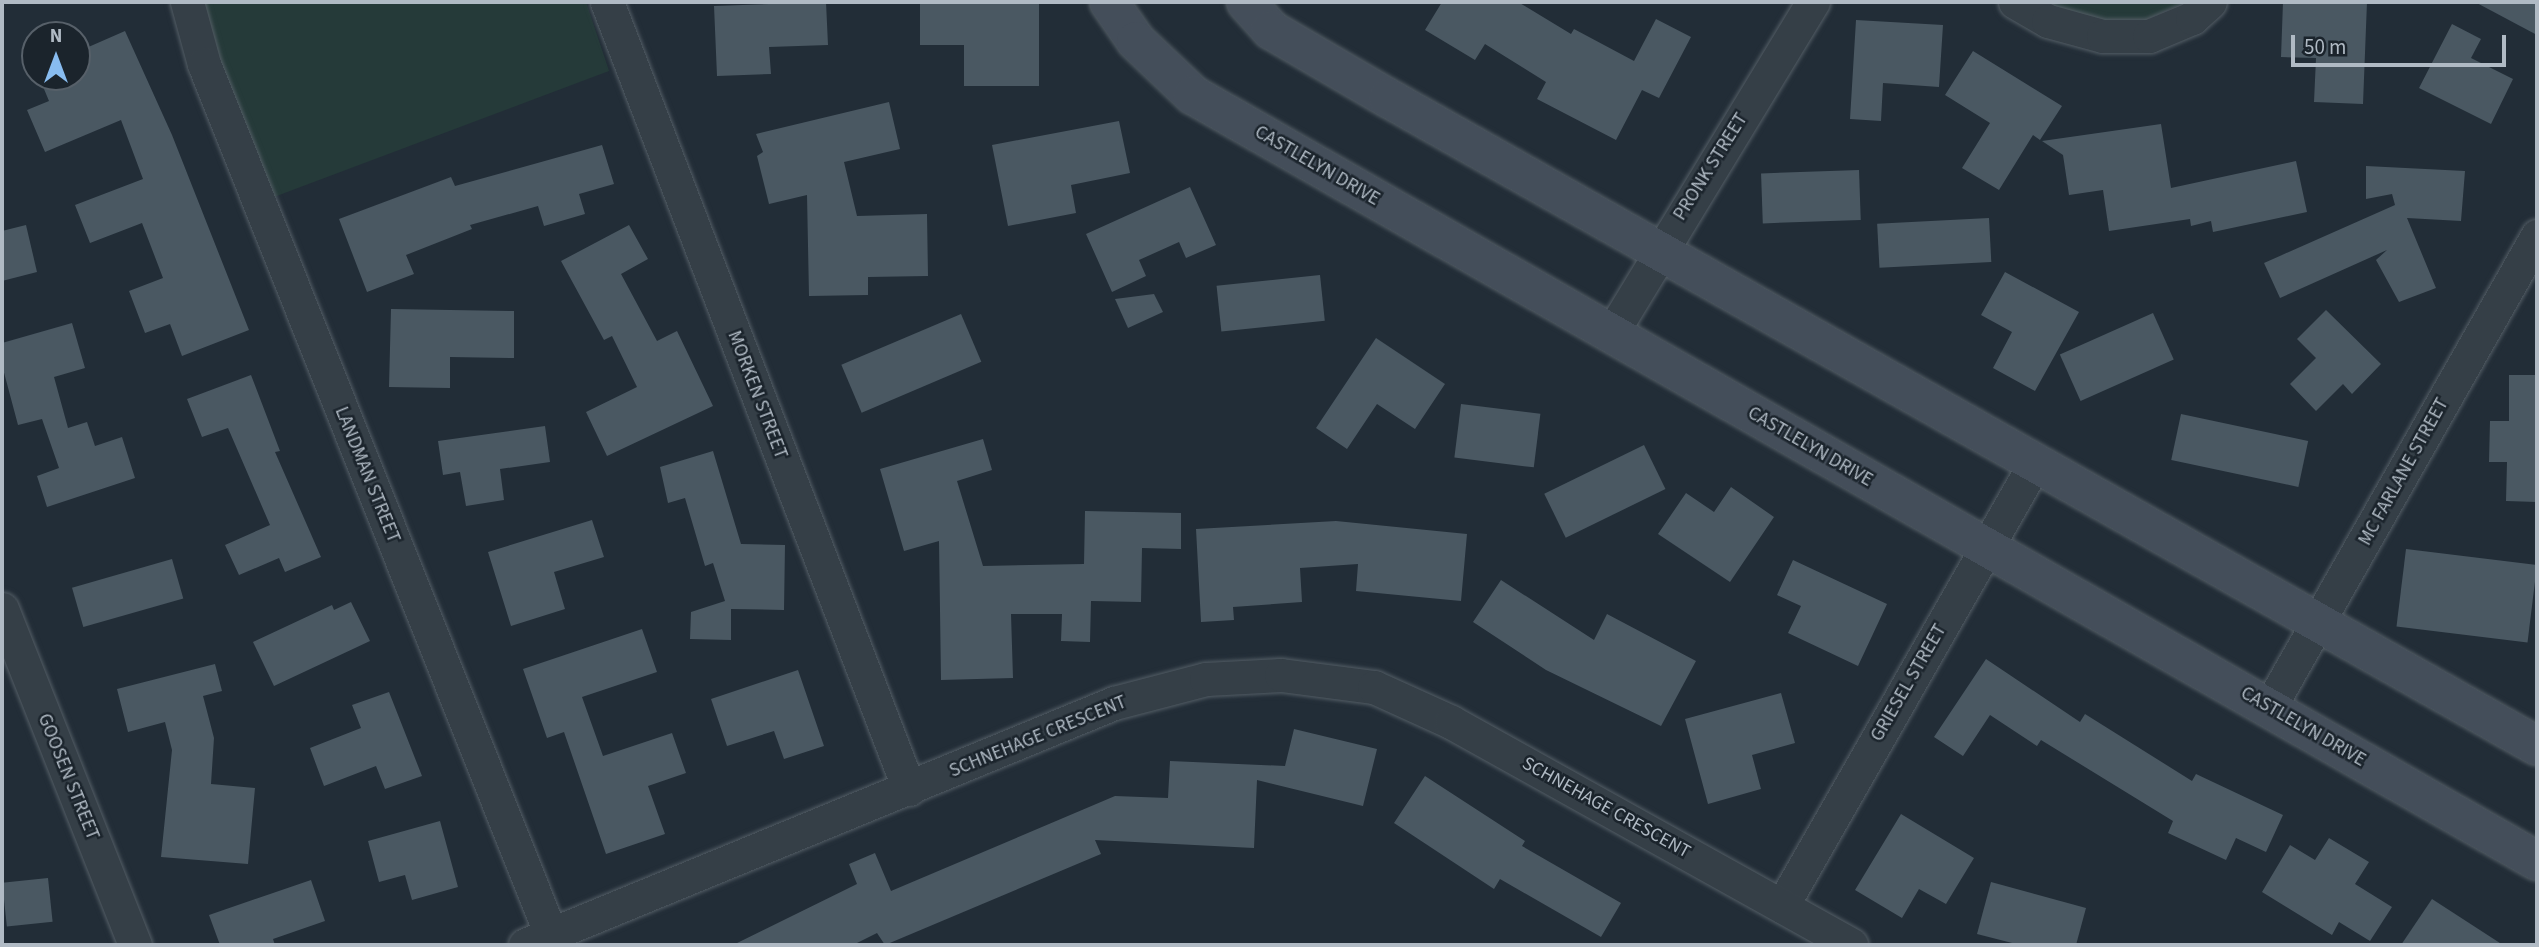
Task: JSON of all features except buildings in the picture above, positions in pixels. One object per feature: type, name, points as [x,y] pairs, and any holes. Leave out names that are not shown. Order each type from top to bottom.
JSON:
[{"type":"street","name":"LANDMAN STREET","points":[[187,2],[204,64],[544,942]]},
{"type":"street","name":"MORKEN STREET","points":[[607,2],[909,789]]},
{"type":"street","name":"CASTLELYN DRIVE","points":[[1108,2],[1136,41],[1193,95],[2537,861]]},
{"type":"street","points":[[1246,2],[1271,30],[1661,248],[2537,746]]},
{"type":"street","name":"PRONK STREET","points":[[1611,334],[1813,2]]},
{"type":"street","points":[[2015,2],[2048,21],[2103,36],[2149,36],[2192,18],[2210,2]]},
{"type":"street","name":"MC FARLANE STREET","points":[[2269,708],[2537,236]]},
{"type":"street","name":"GRIESEL STREET","points":[[1782,906],[2036,461]]},
{"type":"street","name":"GOOSEN STREET","points":[[2,609],[135,945]]},
{"type":"street","name":"SCHNEHAGE CRESCENT","points":[[544,942],[1114,703],[1206,679],[1281,675],[1374,687],[1451,722],[1851,945]]},
{"type":"green space","points":[[202,2],[586,2],[609,71],[274,197],[217,57]]},
{"type":"green space","points":[[2044,2],[2185,2],[2146,20],[2104,21]]}]
